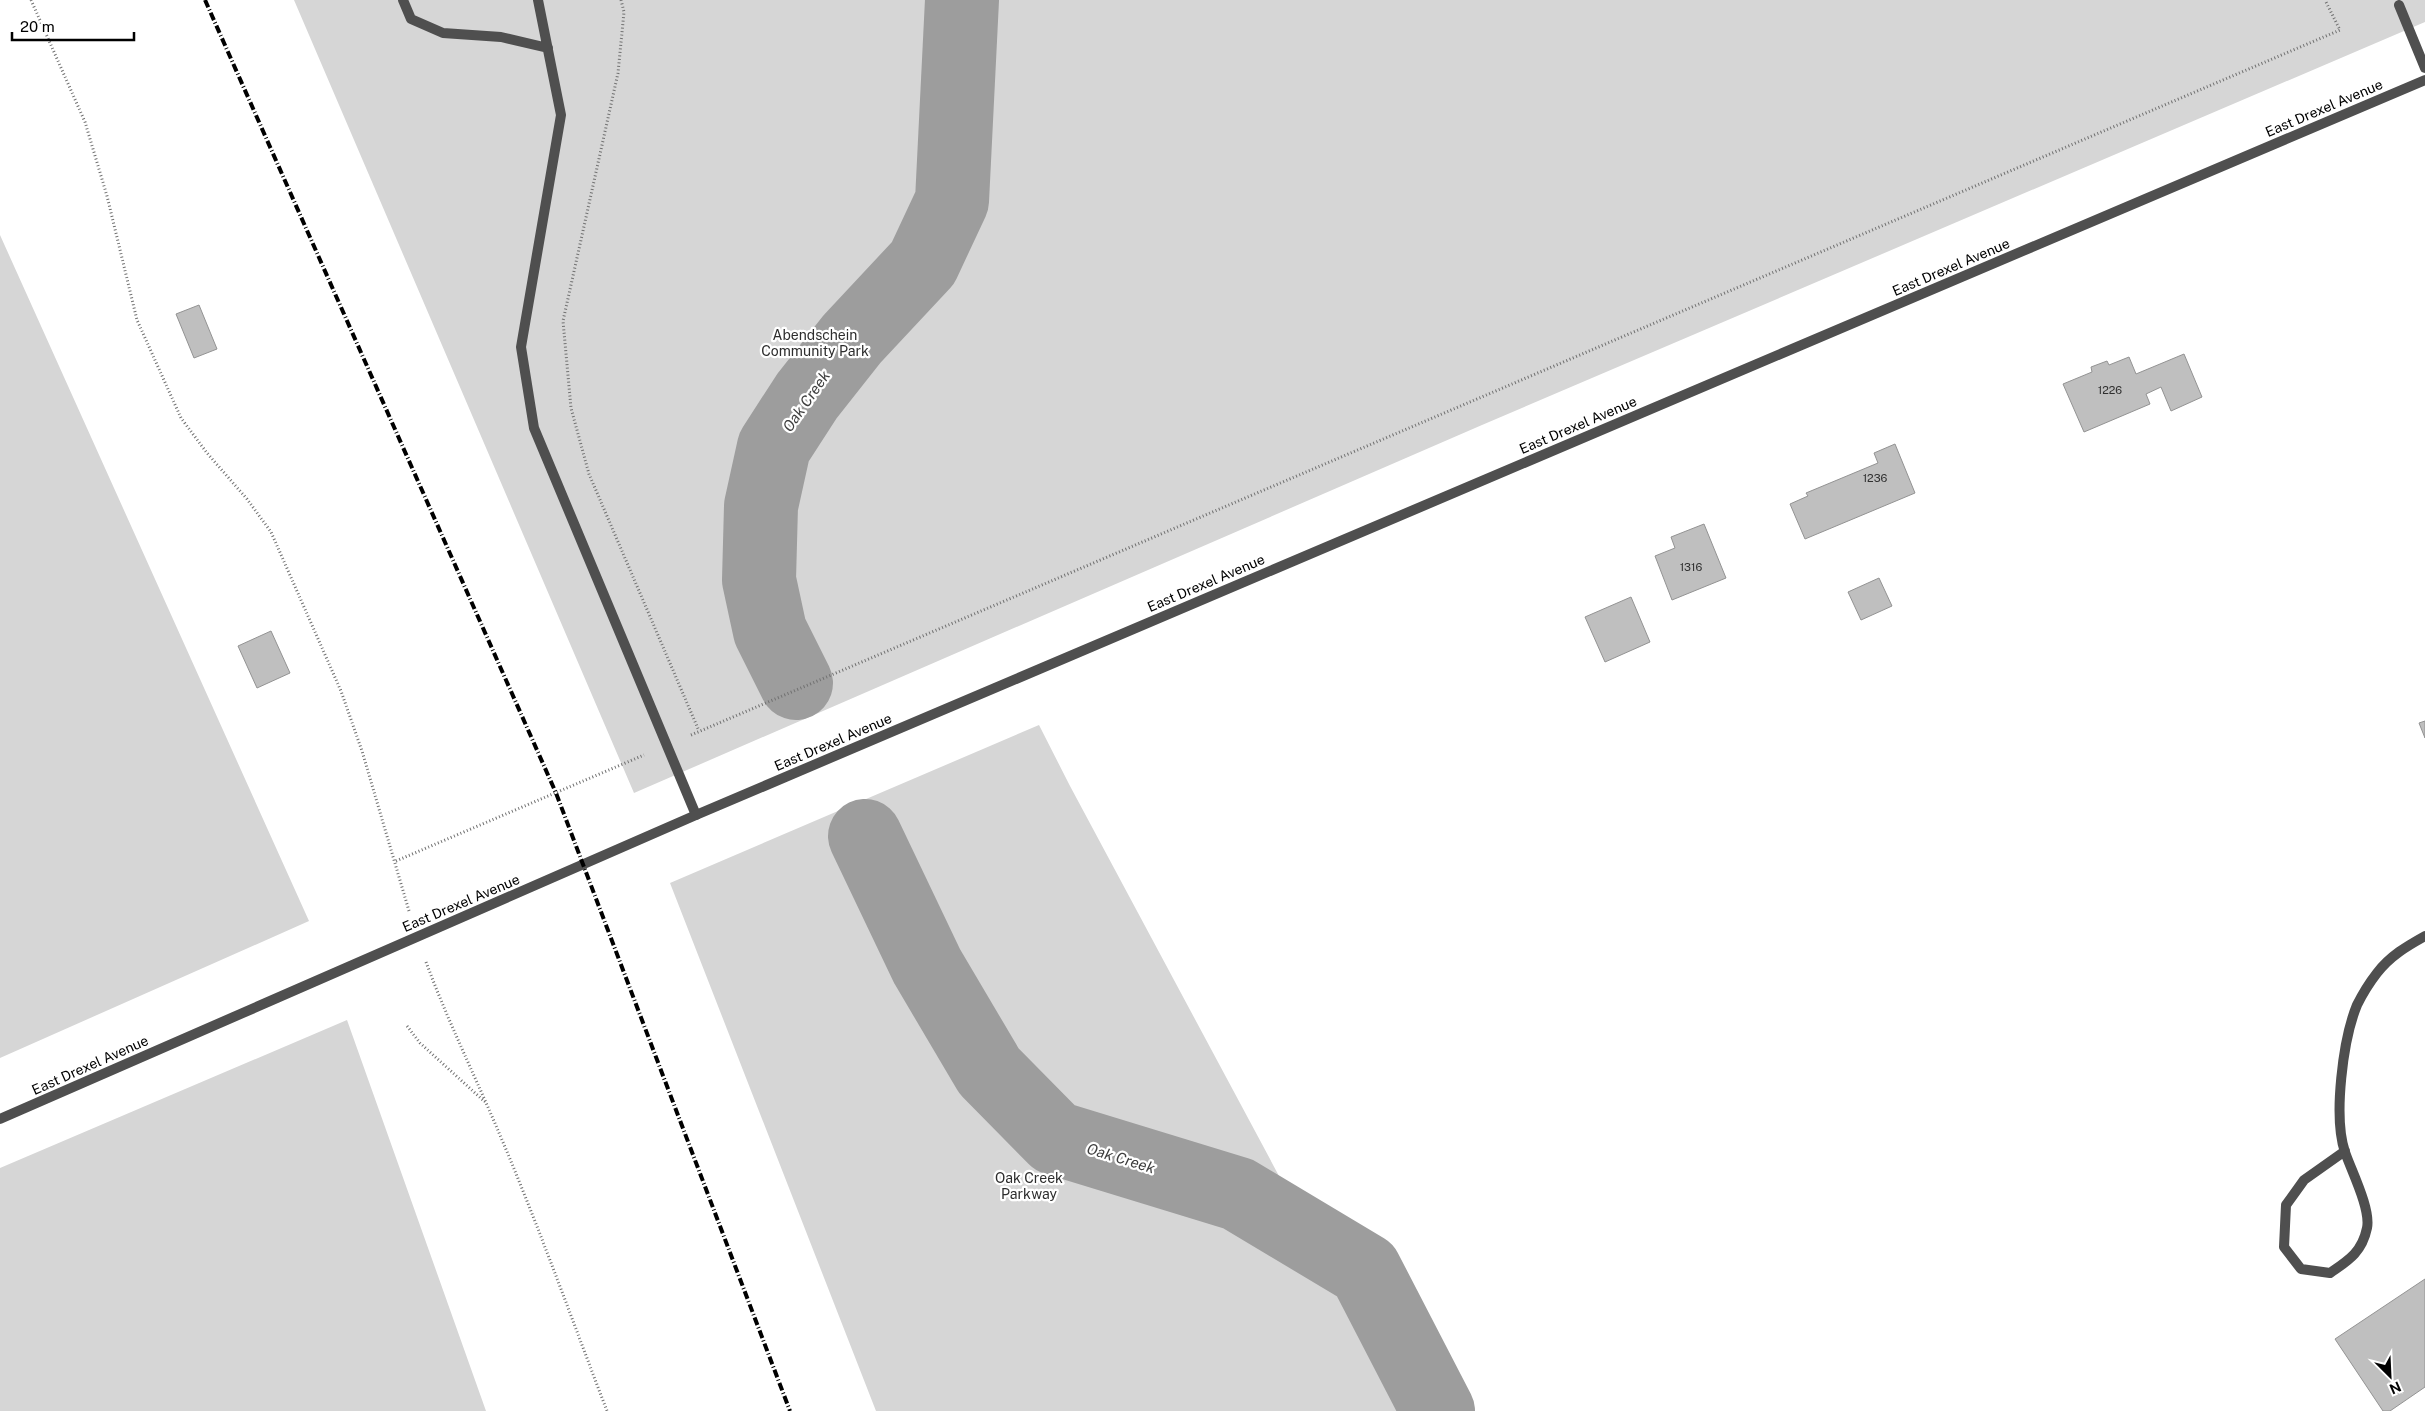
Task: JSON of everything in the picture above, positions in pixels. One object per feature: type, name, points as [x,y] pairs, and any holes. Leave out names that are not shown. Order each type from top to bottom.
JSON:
[{"type":"street","points":[[403,0],[411,19],[443,33],[501,38],[548,48]]},
{"type":"street","points":[[538,0],[561,115],[521,347],[534,428],[696,815]]},
{"type":"street","points":[[2399,5],[2425,68]]},
{"type":"street","name":"East Drexel Avenue","points":[[0,1119],[696,815],[2425,80]]},
{"type":"street","points":[[2344,1151],[2304,1180],[2286,1205],[2284,1247],[2301,1269],[2330,1273],[2357,1254],[2368,1226],[2361,1192],[2344,1151],[2340,1095],[2347,1045],[2357,1005],[2377,972],[2402,949],[2425,936]]},
{"type":"path","points":[[31,0],[86,122],[107,196],[137,320],[181,418],[206,454],[247,500],[271,532],[341,691],[396,861],[416,937],[444,1010],[487,1104],[607,1411]]},
{"type":"path","points":[[622,0],[624,12],[618,74],[564,321],[571,408],[589,474],[699,731]]},
{"type":"path","points":[[396,861],[2340,30],[2325,0]]},
{"type":"path","points":[[407,1026],[420,1043],[487,1104]]},
{"type":"green space","name":"Abendschein Community Park","points":[[294,0],[2425,0],[2425,22],[1482,425],[634,793]]},
{"type":"green space","points":[[0,235],[309,921],[0,1058]]},
{"type":"green space","name":"Oak Creek Parkway","points":[[1039,725],[1405,1411],[876,1411],[670,883]]},
{"type":"green space","points":[[347,1020],[486,1411],[0,1411],[0,1168]]},
{"type":"building","points":[[199,305],[217,349],[194,358],[176,314]]},
{"type":"building","points":[[2184,354],[2202,397],[2171,411],[2161,387],[2146,394],[2150,404],[2084,432],[2063,384],[2092,372],[2091,367],[2107,361],[2109,365],[2129,357],[2136,374]]},
{"type":"building","points":[[1895,444],[1915,493],[1805,539],[1790,504],[1808,496],[1806,493],[1878,463],[1874,453]]},
{"type":"building","points":[[1704,524],[1726,578],[1672,600],[1655,556],[1675,548],[1671,537]]},
{"type":"building","points":[[1879,578],[1892,606],[1861,620],[1848,592]]},
{"type":"building","points":[[1631,597],[1650,642],[1605,662],[1585,617]]},
{"type":"building","points":[[271,631],[290,673],[257,688],[238,646]]},
{"type":"building","points":[[2425,721],[2425,738],[2419,723]]},
{"type":"building","points":[[2425,1279],[2425,1387],[2390,1411],[2383,1411],[2335,1339]]},
{"type":"waterway","name":"Oak Creek","points":[[796,683],[770,631],[759,580],[761,506],[774,447],[807,396],[852,339],[923,263],[952,201],[962,0]]},
{"type":"waterway","name":"Oak Creek","points":[[865,836],[927,966],[989,1071],[1055,1138],[1238,1194],[1365,1270],[1438,1411]]},
{"type":"railway","points":[[205,0],[556,793],[790,1411]]}]
